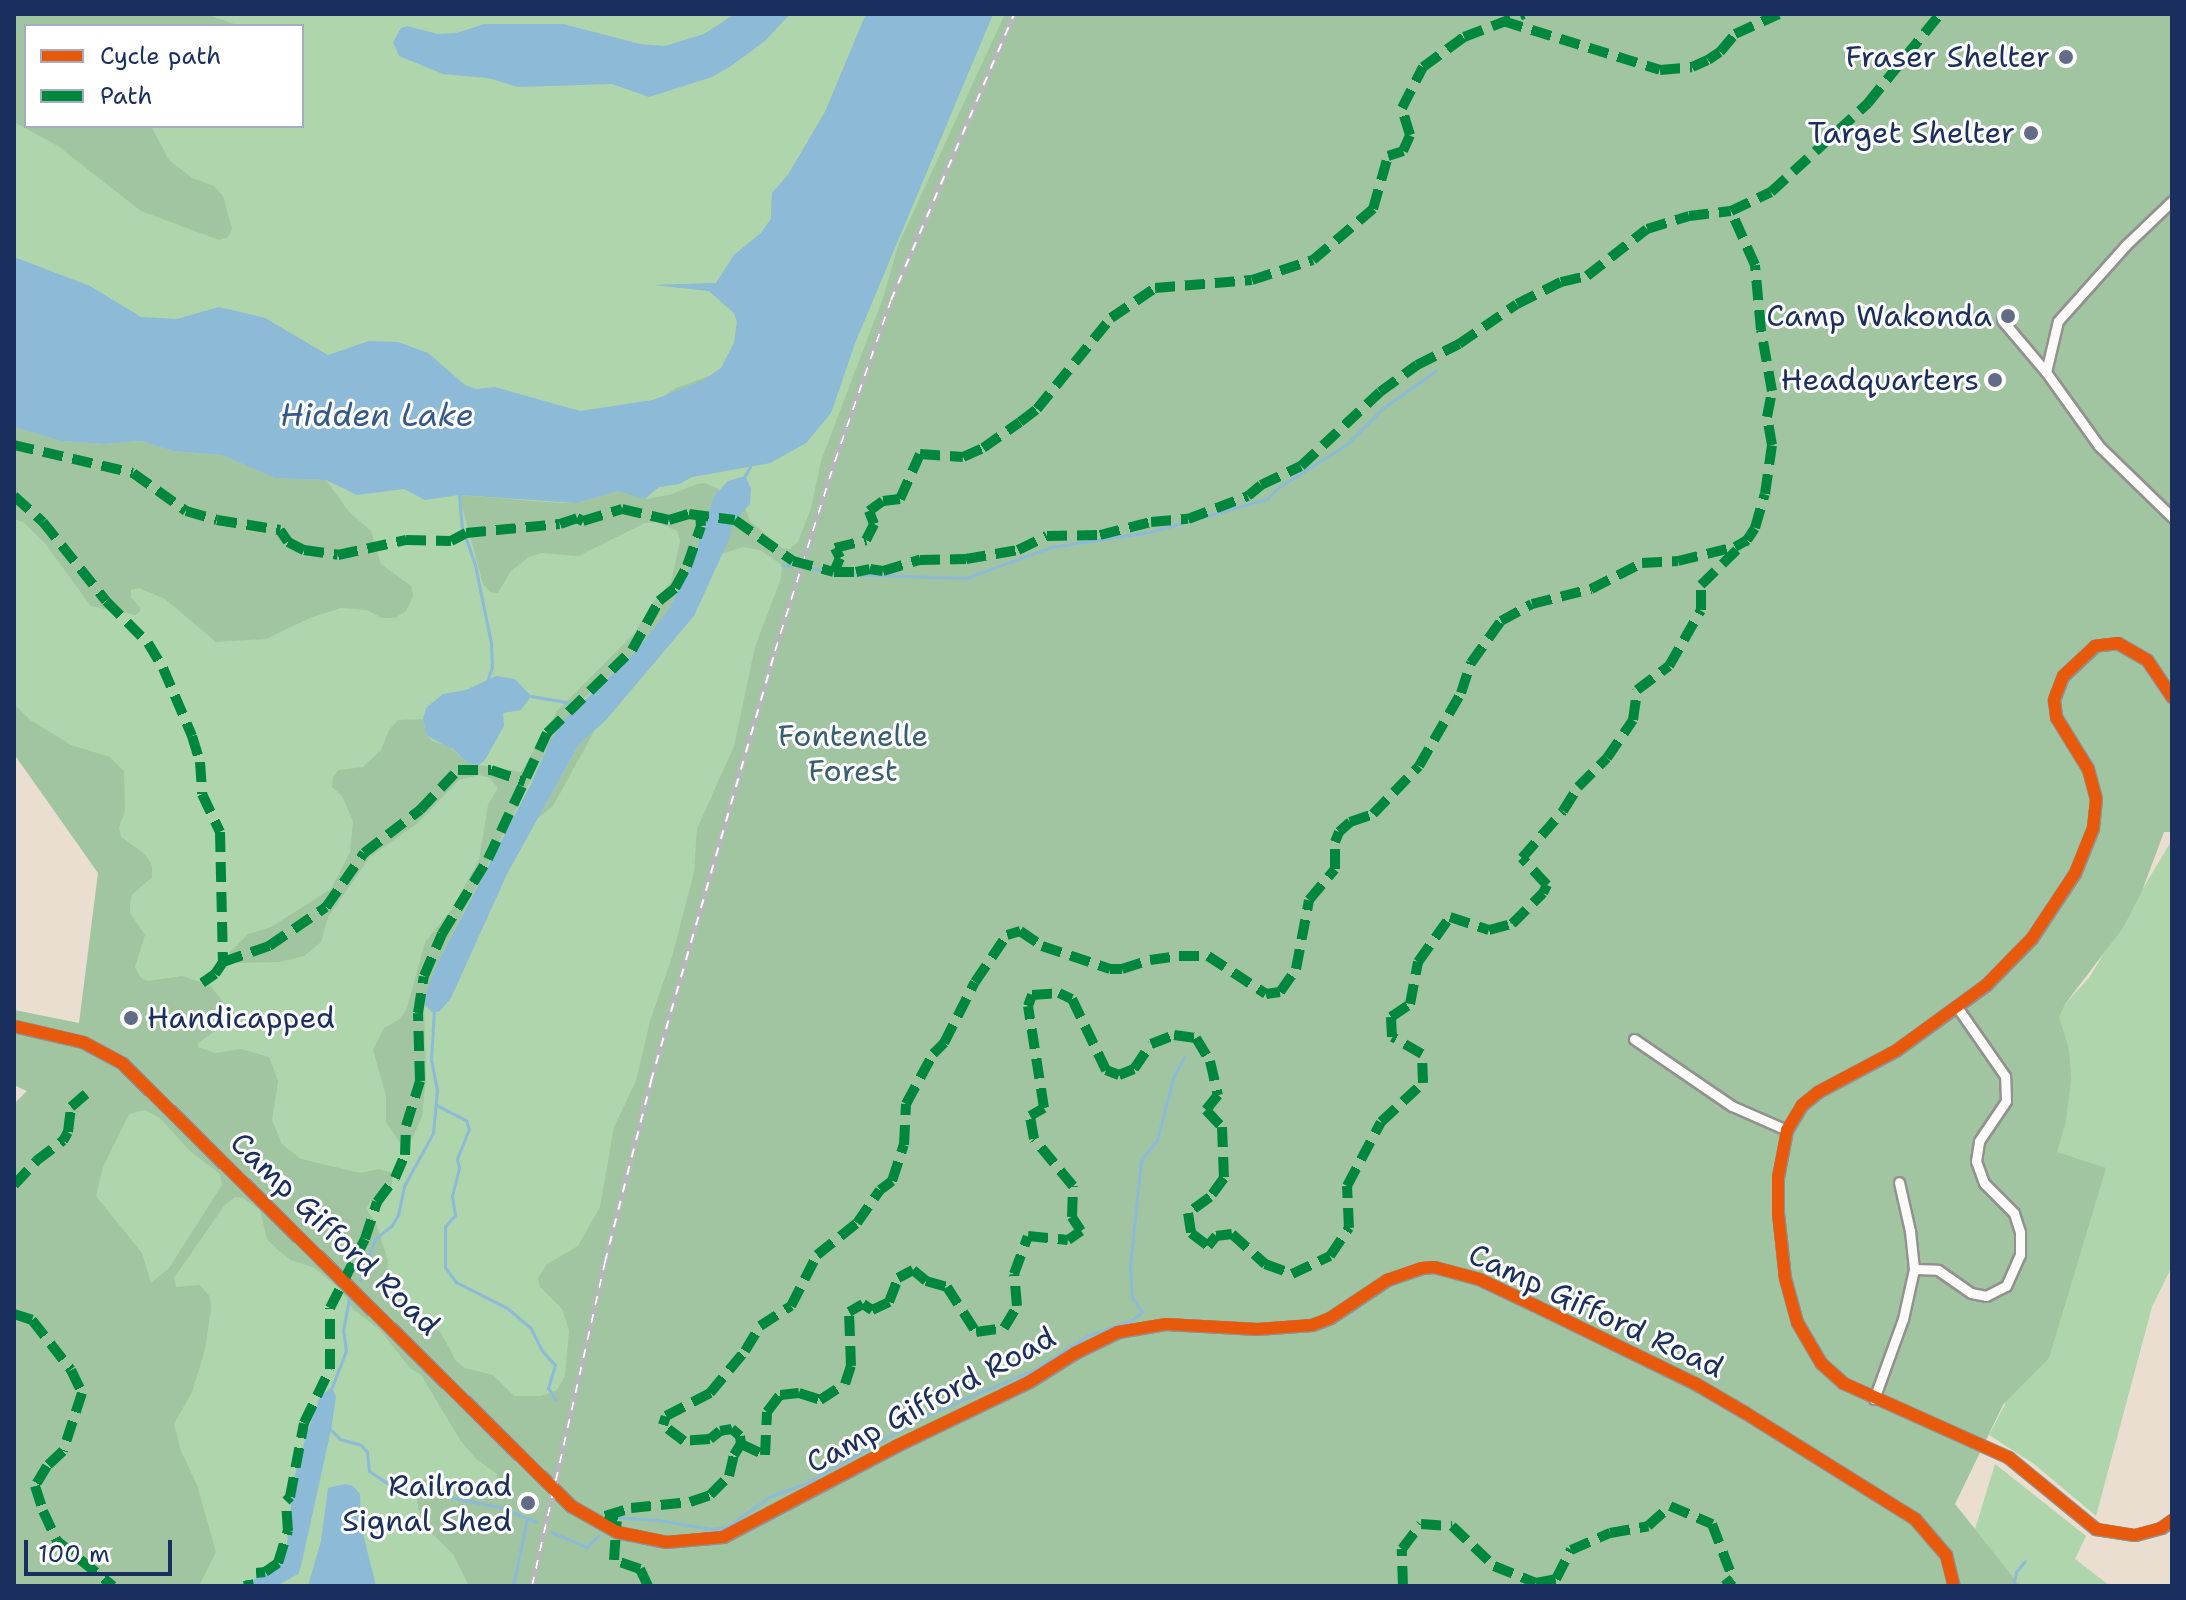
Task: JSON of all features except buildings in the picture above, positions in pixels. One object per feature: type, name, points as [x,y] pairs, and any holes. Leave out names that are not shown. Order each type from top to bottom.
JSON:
[{"type":"street","points":[[2046,372],[2058,321],[2125,246],[2172,201]]},
{"type":"street","points":[[2002,320],[2046,372],[2099,446],[2172,517]]},
{"type":"street","points":[[2171,1521],[2135,1535],[2096,1529],[2008,1457],[1843,1383],[1821,1363],[1797,1322],[1785,1278],[1778,1213],[1778,1177],[1787,1130],[1810,1097],[1868,1067],[1957,1007],[2005,968],[2039,929],[2075,873],[2096,813],[2094,783],[2059,726],[2054,708],[2063,676],[2095,646],[2118,643],[2133,649],[2147,660],[2172,697]]},
{"type":"street","points":[[1914,1269],[1938,1270],[1971,1293],[1986,1296],[2006,1286],[2020,1255],[2020,1232],[2014,1213],[1984,1183],[1976,1161],[1979,1141],[2006,1101],[2005,1076],[1957,1007]]},
{"type":"street","name":"Camp Gifford Road","points":[[14,1026],[83,1042],[122,1063],[571,1506],[617,1532],[666,1542],[723,1537],[896,1446],[1029,1382],[1075,1353],[1118,1332],[1166,1324],[1257,1329],[1312,1325],[1330,1318],[1387,1280],[1413,1270],[1434,1267],[1479,1279],[1696,1384],[1744,1412],[1915,1519],[1946,1555],[1954,1586]]},
{"type":"street","points":[[1634,1039],[1732,1106],[1787,1130]]},
{"type":"street","points":[[1874,1399],[1903,1319],[1914,1269],[1910,1231],[1899,1182]]},
{"type":"green space","name":"Fontenelle Forest","points":[[14,14],[2131,14],[1954,1504],[1975,1529],[1995,1464],[2086,1536],[2075,1559],[2110,1586],[14,1586],[14,1104],[27,1091],[14,1085],[14,1010],[97,1027],[120,861],[14,714]]},
{"type":"green space","points":[[14,14],[205,14],[234,24],[24,24],[24,127],[14,122]]},
{"type":"green space","points":[[866,14],[993,14],[855,343],[831,413],[806,443],[770,463],[692,477],[679,484],[659,487],[645,499],[669,495],[697,484],[705,483],[719,489],[692,564],[668,610],[635,652],[583,699],[555,732],[435,968],[424,999],[426,1078],[422,1117],[409,1145],[400,1143],[386,1122],[386,1096],[373,1050],[384,1028],[400,1019],[407,1008],[425,942],[452,909],[479,860],[488,805],[498,788],[490,778],[479,775],[459,780],[419,822],[370,857],[328,917],[321,942],[304,956],[280,962],[237,963],[231,961],[230,952],[248,934],[271,927],[331,889],[350,852],[353,821],[342,796],[332,787],[333,776],[339,770],[363,767],[381,750],[389,730],[398,720],[423,719],[427,736],[432,741],[447,745],[468,763],[521,772],[557,711],[635,633],[650,606],[671,582],[680,541],[677,531],[657,522],[645,523],[578,556],[542,553],[529,557],[511,571],[498,593],[490,592],[483,584],[459,495],[558,503],[576,503],[619,491],[629,491],[632,496],[630,406],[663,397],[721,368],[734,343],[737,322],[734,313],[709,291],[655,285],[716,283],[734,255],[761,233],[771,219],[772,193],[788,175],[825,112]]},
{"type":"green space","name":"Fontenelle Forest","points":[[1005,14],[2172,14],[2172,832],[2164,832],[2142,891],[2123,928],[2065,1004],[2059,1017],[2069,1049],[2071,1079],[2066,1121],[2057,1152],[2106,1168],[2049,1358],[2003,1405],[1955,1504],[2020,1586],[469,1586],[453,1554],[422,1524],[414,1488],[426,1478],[439,1478],[487,1489],[496,1483],[497,1474],[476,1459],[461,1441],[421,1375],[410,1368],[380,1330],[353,1309],[341,1290],[315,1268],[291,1260],[278,1250],[267,1239],[260,1210],[243,1198],[235,1197],[224,1206],[174,1278],[176,1287],[200,1285],[210,1297],[211,1308],[205,1350],[192,1392],[174,1424],[181,1451],[197,1485],[216,1552],[199,1586],[14,1586],[14,1104],[27,1091],[14,1085],[14,1010],[79,1023],[98,873],[14,754],[14,704],[30,720],[71,745],[110,757],[124,771],[125,810],[119,828],[121,837],[146,855],[152,866],[152,877],[132,895],[130,903],[130,913],[145,935],[135,967],[140,977],[147,981],[182,976],[210,985],[223,1002],[225,1014],[218,1029],[198,1043],[198,1047],[215,1053],[241,1049],[269,1057],[278,1081],[272,1120],[282,1144],[301,1159],[360,1173],[379,1169],[393,1173],[391,1191],[385,1198],[371,1201],[366,1209],[376,1223],[388,1261],[387,1291],[392,1303],[415,1323],[440,1331],[456,1361],[465,1368],[493,1375],[514,1396],[541,1396],[557,1390],[565,1376],[569,1330],[562,1309],[540,1287],[538,1278],[547,1264],[578,1246],[600,1207],[614,1127],[636,1081],[650,1021],[672,957],[694,872],[697,829],[734,746],[755,647],[781,578],[782,565],[760,550],[743,547],[722,554],[732,523],[745,508],[750,521],[782,548],[790,549],[798,542],[811,508],[821,461],[883,298],[899,243]],"holes":[[[145,1110],[160,1118],[191,1152],[220,1174],[222,1185],[169,1268],[151,1283],[142,1253],[96,1196],[103,1167],[129,1114]]]},
{"type":"green space","points":[[25,128],[152,128],[169,160],[192,178],[214,186],[223,196],[232,229],[228,237],[219,240],[141,211],[58,146]]},
{"type":"green space","points":[[14,427],[61,441],[104,444],[141,441],[173,451],[222,455],[275,478],[326,480],[349,512],[371,531],[381,564],[411,586],[413,596],[406,611],[395,618],[382,618],[367,610],[341,608],[310,618],[266,639],[216,642],[165,599],[139,588],[131,590],[131,597],[140,608],[135,615],[91,606],[44,542],[23,522],[14,519]]},
{"type":"green space","points":[[596,728],[553,806],[538,818],[579,744]]},
{"type":"green space","points":[[2172,840],[2172,1266],[2152,1307],[2096,1516],[2034,1464],[1989,1435],[2046,1326],[2063,1197],[2040,1031],[2089,978]]},
{"type":"water","points":[[735,14],[790,14],[765,41],[731,66],[712,77],[649,97],[612,84],[518,87],[488,78],[443,74],[399,56],[393,42],[401,28],[407,26],[438,34],[456,33],[485,24],[563,24],[640,44],[665,46],[704,34]]},
{"type":"water","name":"Hidden Lake","points":[[866,14],[993,14],[855,343],[831,413],[806,443],[770,463],[692,477],[679,484],[659,487],[644,499],[619,491],[576,503],[459,495],[425,500],[404,489],[357,495],[326,480],[275,478],[222,455],[173,451],[141,441],[104,444],[61,441],[14,427],[14,257],[90,286],[141,317],[177,319],[219,307],[265,318],[328,355],[369,341],[398,342],[428,353],[465,385],[476,389],[495,387],[580,411],[653,400],[704,380],[721,368],[734,343],[737,322],[734,313],[709,291],[655,285],[716,283],[734,255],[761,233],[771,219],[772,193],[788,175],[825,112]]},
{"type":"water","points":[[745,476],[751,488],[750,504],[732,523],[730,537],[694,616],[605,721],[579,744],[507,874],[451,998],[440,1011],[433,1013],[425,1005],[424,999],[435,968],[531,784],[550,741],[562,722],[635,652],[668,610],[692,564],[714,496],[728,481]]},
{"type":"water","points":[[496,676],[515,679],[531,696],[521,710],[503,713],[504,726],[485,760],[479,765],[468,763],[453,749],[427,736],[423,719],[426,708],[443,694],[466,690]]},
{"type":"water","points":[[332,1387],[336,1397],[331,1430],[298,1574],[280,1584],[256,1585],[253,1582],[256,1578],[277,1567],[286,1553],[294,1478],[320,1397]]},
{"type":"water","points":[[345,1484],[353,1486],[360,1494],[361,1526],[376,1586],[308,1586],[321,1541],[328,1488]]},
{"type":"waterway","points":[[812,568],[839,574],[966,578],[1051,547],[1150,532],[1267,499],[1279,487],[1346,445],[1383,408],[1435,371]]},
{"type":"waterway","points":[[743,479],[750,467]]},
{"type":"waterway","points":[[459,495],[462,527],[475,565],[491,643],[492,667],[488,678]]},
{"type":"waterway","points":[[782,565],[790,566]]},
{"type":"waterway","points":[[531,696],[565,702],[575,709]]},
{"type":"waterway","points":[[360,1280],[375,1239],[392,1225],[398,1215],[404,1186],[433,1133],[437,1090],[431,1060],[434,1010]]},
{"type":"waterway","points":[[609,1517],[658,1520],[711,1529],[726,1527],[771,1496],[802,1485],[929,1414],[1033,1370],[1087,1336],[1132,1320],[1142,1312],[1132,1297],[1130,1265],[1141,1160],[1157,1140],[1173,1078],[1184,1057]]},
{"type":"waterway","points":[[436,1105],[466,1120],[469,1129],[457,1159],[459,1168],[452,1196],[455,1215],[445,1227],[445,1267],[456,1282],[507,1308],[530,1327],[542,1351],[555,1365],[548,1388],[556,1400]]},
{"type":"waterway","points":[[332,1387],[346,1351],[343,1330],[349,1298]]},
{"type":"waterway","points":[[331,1430],[340,1439],[361,1445],[367,1452],[369,1471],[388,1484],[499,1507],[537,1522]]},
{"type":"waterway","points":[[513,1586],[527,1519]]},
{"type":"waterway","points":[[551,1532],[587,1547],[598,1536]]},
{"type":"waterway","points":[[2013,1586],[2016,1572],[2025,1561]]},
{"type":"railway","points":[[532,1586],[605,1262],[651,1081],[775,651],[835,461],[891,300],[1014,14]]},
{"type":"marked path","points":[[834,572],[840,558],[835,548],[866,540],[874,524],[869,511],[883,501],[900,499],[920,454],[963,457],[983,448],[1020,422],[1037,409],[1111,318],[1155,288],[1252,280],[1313,260],[1373,209],[1388,156],[1403,151],[1410,135],[1402,108],[1423,67],[1464,37],[1524,14]]},
{"type":"marked path","points":[[1503,21],[1660,70],[1692,67],[1708,60],[1720,52],[1735,34],[1779,14]]},
{"type":"marked path","points":[[14,445],[133,473],[186,511],[217,520],[280,530],[288,542],[304,550],[338,555],[406,540],[451,541],[466,533],[560,524],[577,518],[583,521],[622,509],[669,520],[689,514],[735,520],[793,561],[834,572],[883,571],[920,560],[966,559],[1018,550],[1047,536],[1100,535],[1151,522],[1188,519],[1248,496],[1261,485],[1301,466],[1380,392],[1417,365],[1459,344],[1517,304],[1561,282],[1587,276],[1647,229],[1689,216],[1731,211],[1771,192],[1868,103],[1940,14]]},
{"type":"marked path","points":[[741,1444],[740,1436],[732,1429],[720,1431],[710,1439],[684,1441],[663,1425],[666,1416],[710,1393],[745,1351],[760,1326],[791,1306],[817,1255],[857,1223],[880,1190],[892,1181],[904,1145],[906,1104],[933,1054],[944,1043],[975,982],[1007,935],[1020,931],[1042,946],[1110,969],[1179,956],[1208,956],[1266,994],[1280,992],[1296,969],[1309,900],[1335,869],[1335,842],[1339,832],[1350,822],[1373,814],[1419,766],[1461,693],[1471,663],[1501,621],[1532,604],[1591,589],[1642,563],[1678,561],[1735,547],[1747,540],[1755,528],[1765,494],[1772,445],[1767,417],[1772,391],[1761,330],[1755,265],[1731,211]]},
{"type":"marked path","points":[[14,496],[43,522],[106,601],[148,643],[163,668],[192,736],[200,762],[202,794],[220,832],[223,962]]},
{"type":"marked path","points":[[256,1573],[265,1572],[278,1563],[288,1531],[286,1501],[290,1497],[304,1423],[330,1369],[330,1308],[365,1239],[377,1202],[395,1178],[405,1155],[406,1126],[420,1081],[418,1013],[424,976],[442,934],[488,859],[547,733],[632,650],[659,601],[675,588],[687,566],[701,526],[700,515]]},
{"type":"marked path","points":[[741,1444],[765,1455],[767,1412],[780,1395],[799,1393],[820,1400],[845,1384],[851,1366],[849,1312],[863,1304],[872,1310],[889,1302],[898,1278],[913,1270],[926,1281],[947,1287],[976,1332],[1004,1328],[1017,1306],[1014,1274],[1028,1236],[1068,1240],[1081,1231],[1072,1217],[1073,1186],[1034,1139],[1030,1116],[1044,1108],[1028,1006],[1032,995],[1059,993],[1072,999],[1106,1070],[1119,1075],[1134,1069],[1151,1044],[1174,1035],[1196,1038],[1210,1061],[1218,1095],[1206,1110],[1222,1127],[1224,1178],[1210,1197],[1188,1213],[1191,1233],[1208,1246],[1216,1236],[1232,1234],[1265,1264],[1292,1274],[1330,1256],[1349,1228],[1347,1186],[1381,1122],[1423,1083],[1422,1054],[1392,1037],[1391,1017],[1410,1004],[1418,962],[1450,917],[1489,930],[1512,924],[1543,893],[1547,885],[1522,858],[1563,811],[1578,787],[1607,758],[1633,720],[1637,690],[1669,666],[1701,610],[1701,585],[1747,540]]},
{"type":"marked path","points":[[223,962],[269,946],[326,907],[364,853],[420,810],[458,770],[491,770],[525,782]]},
{"type":"marked path","points":[[202,983],[215,974],[223,962]]},
{"type":"marked path","points":[[14,1185],[36,1161],[63,1141],[68,1132],[71,1107],[86,1094]]},
{"type":"marked path","points":[[14,1314],[32,1320],[71,1370],[82,1393],[63,1451],[47,1466],[35,1486],[43,1511],[57,1541],[113,1586]]},
{"type":"marked path","points":[[648,1586],[640,1569],[614,1560],[617,1521],[605,1516],[631,1508],[690,1502],[710,1495],[729,1476],[734,1455],[741,1444]]},
{"type":"marked path","points":[[1403,1586],[1402,1549],[1421,1524],[1452,1526],[1494,1566],[1536,1583],[1556,1579],[1571,1550],[1610,1533],[1648,1526],[1670,1506],[1712,1524],[1733,1579],[1724,1586]]},
{"type":"marked path","points":[[248,1580],[249,1586]]},
{"type":"cycle path","points":[[2172,697],[2147,660],[2118,643],[2095,646],[2063,676],[2054,700],[2056,717],[2088,769],[2096,799],[2093,828],[2075,873],[2032,938],[1986,985],[1895,1051],[1818,1092],[1802,1105],[1787,1130],[1778,1177],[1778,1213],[1785,1278],[1797,1322],[1821,1363],[1843,1383],[2008,1457],[2096,1529],[2135,1535],[2161,1528],[2172,1520]]},
{"type":"cycle path","points":[[14,1026],[83,1042],[122,1063],[571,1506],[617,1532],[666,1542],[723,1537],[896,1446],[1029,1382],[1075,1353],[1118,1332],[1166,1324],[1257,1329],[1312,1325],[1330,1318],[1387,1280],[1434,1267],[1479,1279],[1696,1384],[1744,1412],[1915,1519],[1946,1555],[1954,1586]]},
{"type":"place","name":"Fraser Shelter","points":[[2066,57]]},
{"type":"place","name":"Target Shelter","points":[[2031,133]]},
{"type":"place","name":"Camp Wakonda","points":[[2008,316]]},
{"type":"place","name":"Headquarters","points":[[1995,380]]},
{"type":"place","name":"Handicapped","points":[[131,1018]]},
{"type":"place","name":"Railroad Signal Shed","points":[[528,1503]]}]
